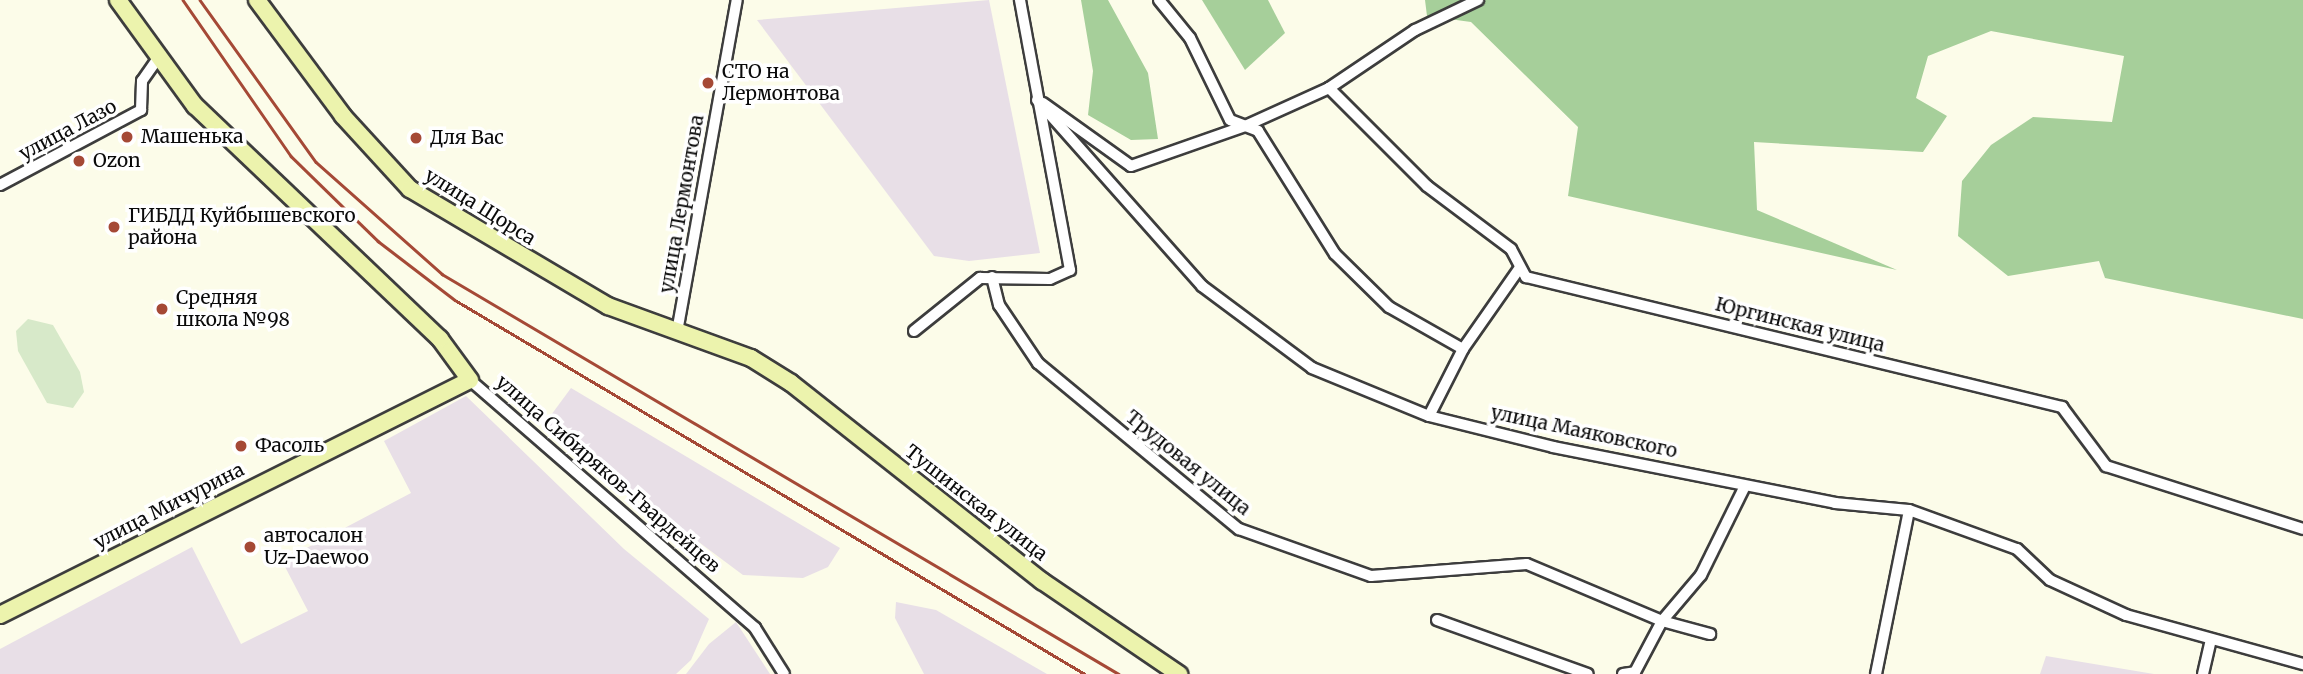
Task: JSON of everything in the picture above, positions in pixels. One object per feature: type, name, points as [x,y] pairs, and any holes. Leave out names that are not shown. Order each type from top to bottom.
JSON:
[{"type":"main road","name":"улица Сибиряков-Гвардейцев","points":[[118,0],[156,61],[258,170],[440,339],[470,380]]},
{"type":"main road","name":"улица Щорса","points":[[257,0],[343,116],[410,189],[597,300],[751,358]]},
{"type":"main road","name":"Тушинская улица","points":[[751,358],[1042,581],[1179,674]]},
{"type":"main road","name":"улица Мичурина","points":[[0,615],[470,380]]},
{"type":"street","name":"улица Лермонтова","points":[[677,332],[737,0]]},
{"type":"street","points":[[915,331],[968,283],[992,277],[1050,279],[1070,270],[1020,0]]},
{"type":"street","points":[[1159,0],[1190,38],[1230,120],[1258,131],[1335,254],[1389,307],[1463,349]]},
{"type":"street","points":[[1037,100],[1131,166],[1245,126],[1329,88],[1449,11],[1478,0]]},
{"type":"street","name":"улица Лазо","points":[[0,186],[141,110],[142,81],[156,61]]},
{"type":"street","points":[[1329,88],[1427,186],[1511,249],[1519,269],[1463,349],[1429,416]]},
{"type":"street","name":"улица Маяковского","points":[[1037,100],[1151,232],[1250,327],[1312,368],[1429,416],[1745,486],[1909,510],[2017,550],[2050,580],[2126,615],[2303,664]]},
{"type":"street","name":"Юргинская улица","points":[[1519,269],[1526,277],[2062,407],[2106,466],[2303,529]]},
{"type":"street","name":"Трудовая улица","points":[[992,277],[999,305],[1038,363],[1239,529],[1371,576],[1527,564],[1662,621],[1710,634]]},
{"type":"street","name":"улица Сибиряков-Гвардейцев","points":[[470,380],[755,628],[784,674]]},
{"type":"street","points":[[1623,674],[1635,672],[1662,621],[1701,575],[1745,486]]},
{"type":"street","points":[[1876,674],[1909,510]]},
{"type":"street","points":[[1437,620],[1588,674]]},
{"type":"street","points":[[2203,674],[2211,640]]},
{"type":"shaded area","points":[[989,0],[1040,253],[969,261],[934,256],[757,20]]},
{"type":"shaded area","points":[[571,388],[840,548],[828,567],[803,578],[743,575],[543,426]]},
{"type":"shaded area","points":[[466,396],[624,549],[709,619],[691,660],[676,674],[0,674],[0,649],[192,547],[241,644],[308,611],[282,561],[411,493],[384,441]]},
{"type":"shaded area","points":[[896,602],[936,610],[1047,674],[924,674],[895,618]]},
{"type":"shaded area","points":[[736,622],[770,674],[686,674],[709,644]]},
{"type":"shaded area","points":[[2046,656],[2154,674],[2040,674]]},
{"type":"green space","points":[[1081,0],[1108,0],[1148,73],[1158,139],[1131,140],[1088,115],[1093,71]]},
{"type":"green space","points":[[1202,0],[1268,0],[1285,33],[1245,70]]},
{"type":"green space","points":[[1425,0],[2303,0],[2303,319],[2105,278],[2099,261],[2008,276],[1958,236],[1962,181],[1991,145],[2033,117],[2112,122],[2124,56],[1991,31],[1928,56],[1916,98],[1947,116],[1923,152],[1754,142],[1757,210],[1897,270],[1568,196],[1578,127],[1471,22],[1427,16]]},
{"type":"green space","points":[[28,319],[53,325],[80,372],[84,392],[73,408],[47,403],[18,351],[16,331]]},
{"type":"railway","points":[[183,0],[291,156],[378,241],[455,300],[1085,674]]},
{"type":"railway","points":[[200,0],[316,162],[442,274],[1119,674]]},
{"type":"place","name":"СТО на Лермонтова","points":[[708,83]]},
{"type":"place","name":"Машенька","points":[[127,137]]},
{"type":"place","name":"Для Вас","points":[[416,138]]},
{"type":"place","name":"Ozon","points":[[79,161]]},
{"type":"place","name":"ГИБДД Куйбышевского района","points":[[114,227]]},
{"type":"place","name":"Средняя школа №98","points":[[162,309]]},
{"type":"place","name":"Фасоль","points":[[241,446]]},
{"type":"place","name":"автосалон Uz-Daewoo","points":[[250,547]]}]
